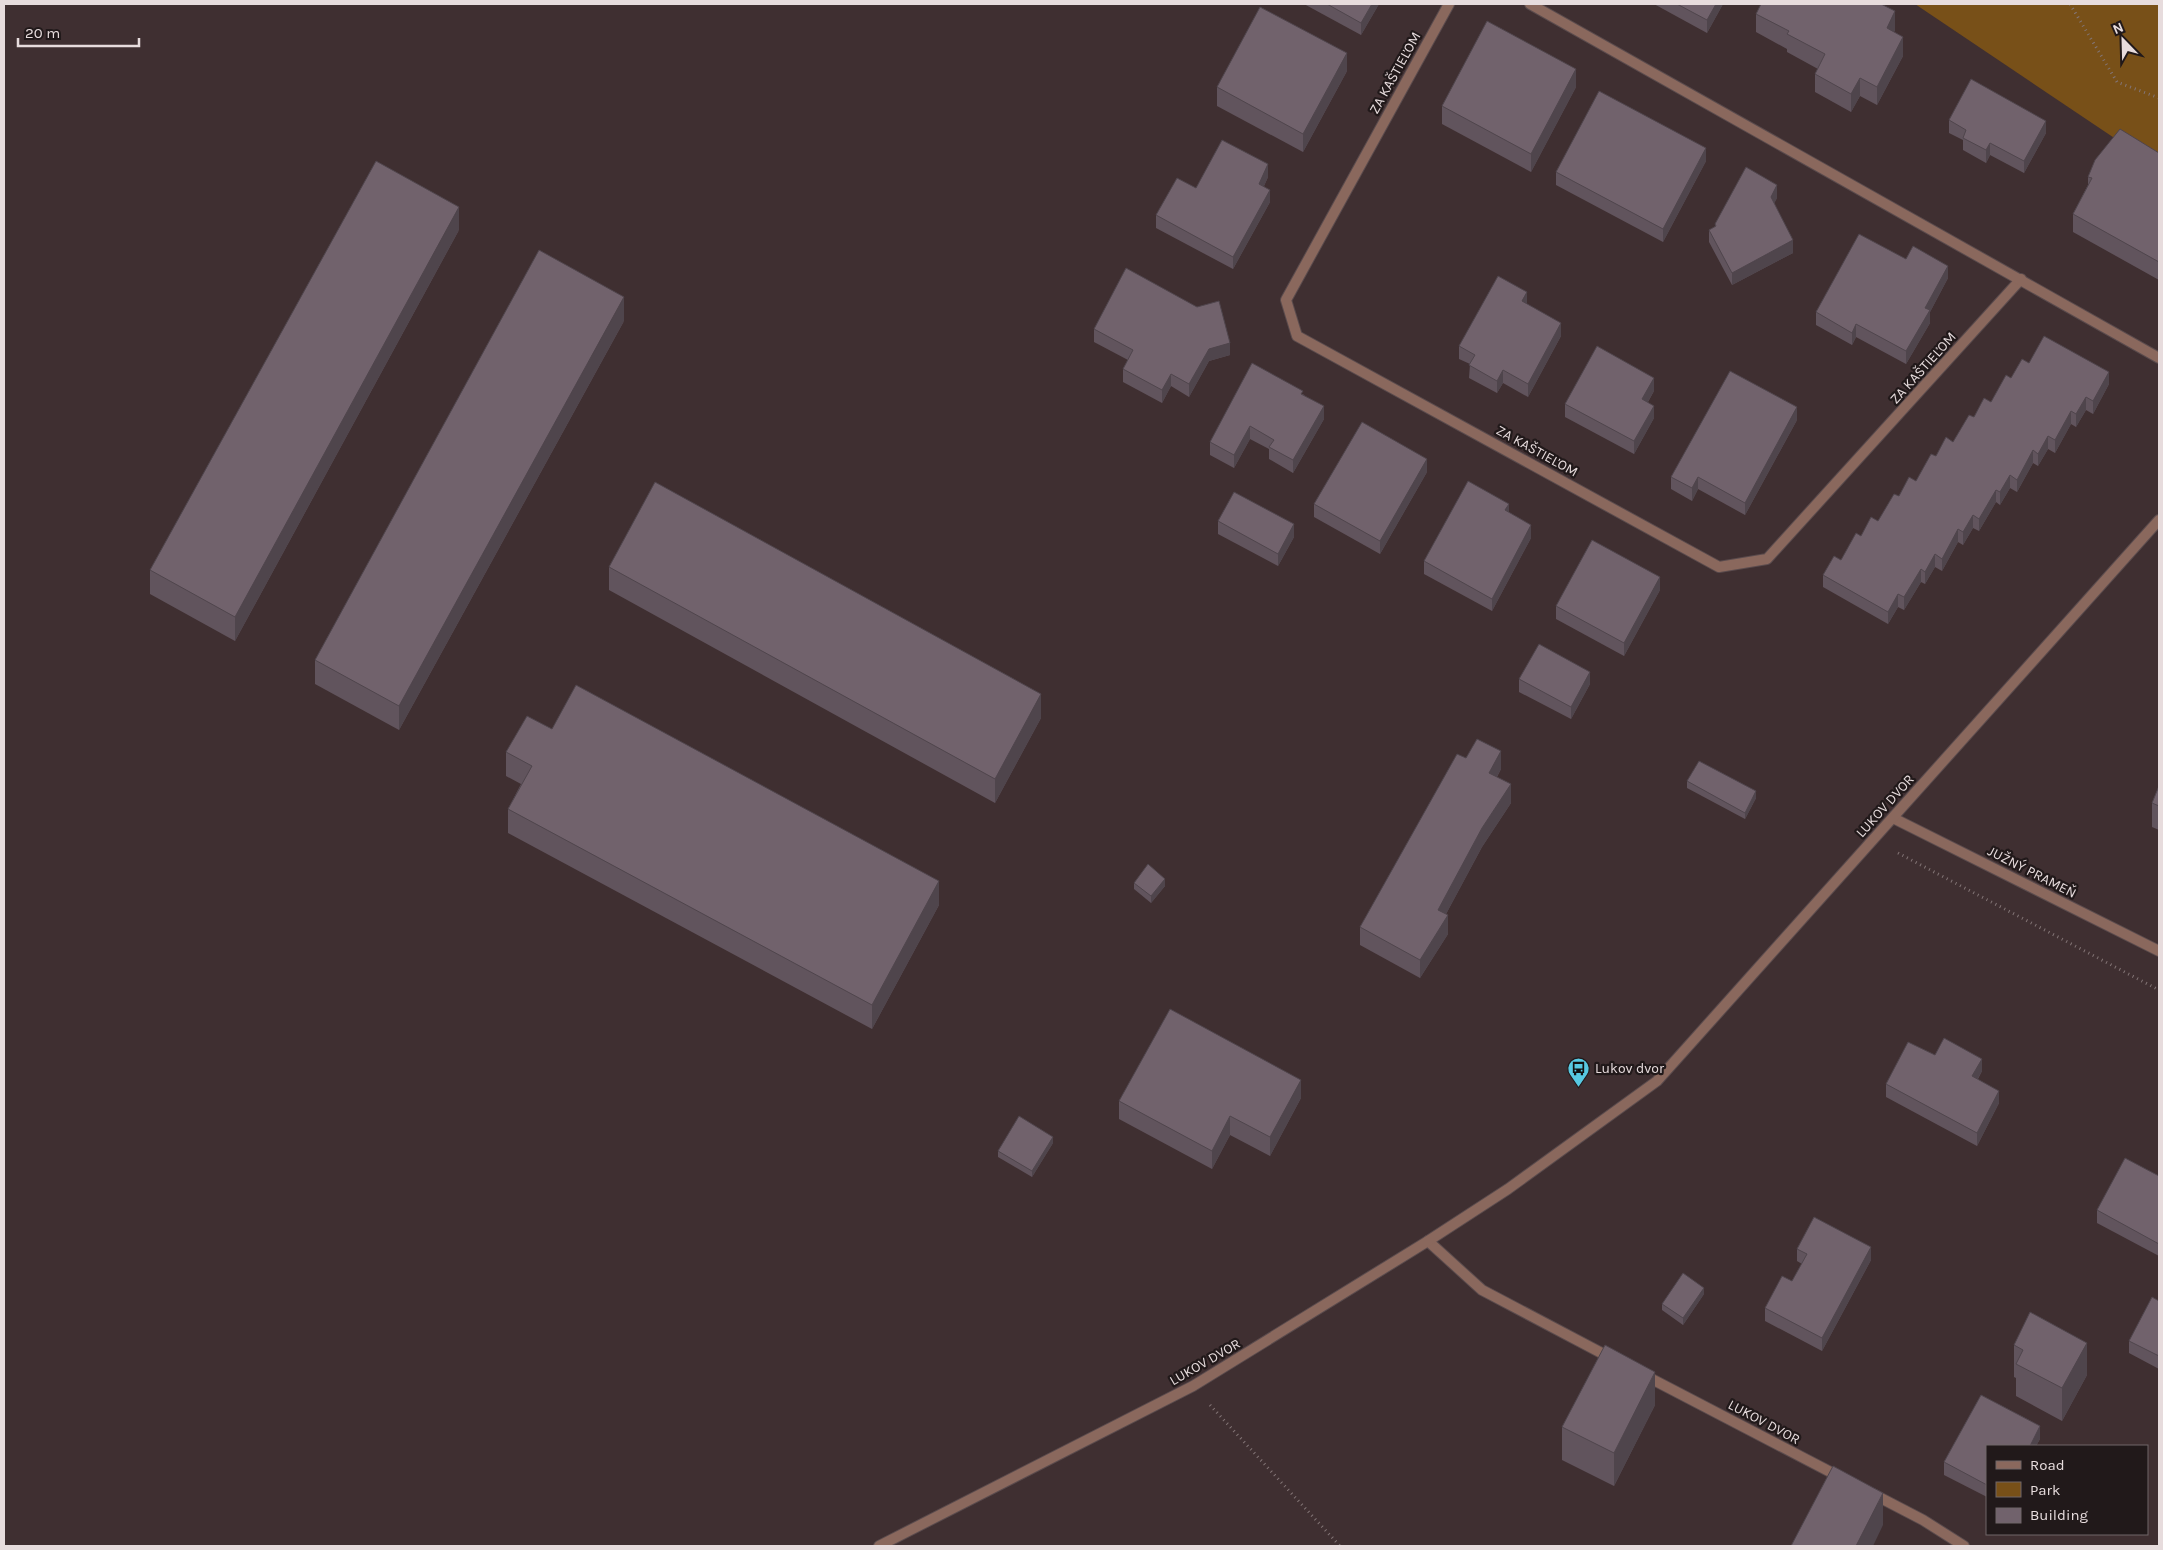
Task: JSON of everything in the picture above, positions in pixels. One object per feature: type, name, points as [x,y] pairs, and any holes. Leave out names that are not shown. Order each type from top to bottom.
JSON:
[{"type":"street","name":"ZA KAŠTIEĽOM","points":[[1449,4],[1286,300],[1297,336],[1719,567],[1767,559],[2021,280]]},
{"type":"street","points":[[1530,4],[2159,358]]},
{"type":"street","name":"LUKOV DVOR","points":[[879,1546],[1193,1386],[1428,1241],[1508,1189],[1658,1081],[2159,520]]},
{"type":"street","name":"JUŽNÝ PRAMEŇ","points":[[1893,818],[2159,951]]},
{"type":"street","name":"LUKOV DVOR","points":[[1428,1241],[1482,1290],[1923,1520],[1964,1546]]},
{"type":"path","points":[[2070,4],[2117,82],[2159,98]]},
{"type":"path","points":[[1873,840],[2159,990]]},
{"type":"path","points":[[1193,1386],[1340,1546]]},
{"type":"green space","points":[[1915,4],[2159,4],[2159,168]]},
{"type":"building","points":[[1327,4],[1372,4],[1361,23]]},
{"type":"building","points":[[1677,4],[1716,4],[1707,20]]},
{"type":"building","points":[[1761,4],[1881,4],[1895,11],[1887,28],[1903,37],[1877,87],[1860,78],[1851,94],[1815,74],[1825,54],[1787,34],[1789,31],[1756,14]]},
{"type":"building","points":[[1260,7],[1347,53],[1303,134],[1217,87]]},
{"type":"building","points":[[1487,21],[1576,69],[1531,154],[1442,106]]},
{"type":"building","points":[[1971,79],[2046,121],[2024,161],[1990,143],[1986,150],[1963,138],[1966,130],[1949,120]]},
{"type":"building","points":[[1599,91],[1706,148],[1663,229],[1556,172]]},
{"type":"building","points":[[2120,129],[2159,153],[2159,262],[2073,214],[2092,178],[2088,177],[2095,160]]},
{"type":"building","points":[[1222,140],[1268,164],[1259,184],[1270,190],[1233,257],[1156,215],[1177,178],[1196,188]]},
{"type":"building","points":[[376,161],[459,207],[235,617],[150,570]]},
{"type":"building","points":[[1746,167],[1777,185],[1771,197],[1793,240],[1732,273],[1709,230],[1716,226],[1715,224]]},
{"type":"building","points":[[1859,234],[1906,259],[1913,246],[1948,266],[1925,308],[1930,310],[1906,351],[1856,324],[1852,333],[1816,312]]},
{"type":"building","points":[[539,250],[624,297],[399,706],[315,660]]},
{"type":"building","points":[[1126,268],[1197,307],[1219,301],[1230,343],[1209,349],[1189,384],[1171,374],[1162,390],[1123,369],[1133,350],[1094,329]]},
{"type":"building","points":[[1498,276],[1527,292],[1522,301],[1561,323],[1528,384],[1503,370],[1497,381],[1469,365],[1475,355],[1459,346]]},
{"type":"building","points":[[2044,336],[2109,372],[2093,401],[2086,397],[2076,414],[2071,411],[2055,440],[2048,436],[2038,454],[2033,450],[2017,480],[2010,475],[2000,492],[1996,490],[1979,519],[1973,515],[1963,532],[1958,529],[1942,559],[1935,554],[1925,572],[1921,569],[1904,597],[1898,594],[1888,612],[1823,575],[1834,556],[1841,560],[1856,533],[1861,536],[1871,517],[1878,521],[1894,494],[1899,496],[1909,477],[1916,481],[1931,454],[1936,456],[1946,437],[1953,442],[1969,415],[1974,417],[1984,398],[1991,402],[2006,375],[2011,378],[2022,359],[2029,363]]},
{"type":"building","points":[[1597,346],[1654,378],[1642,399],[1654,406],[1634,441],[1565,404]]},
{"type":"building","points":[[1252,363],[1303,391],[1301,394],[1324,406],[1293,460],[1269,447],[1274,440],[1250,426],[1234,455],[1210,442]]},
{"type":"building","points":[[1730,371],[1797,407],[1745,503],[1698,477],[1692,488],[1671,477]]},
{"type":"building","points":[[1362,422],[1427,459],[1380,541],[1314,504]]},
{"type":"building","points":[[1468,481],[1509,504],[1505,510],[1531,525],[1492,599],[1424,561]]},
{"type":"building","points":[[655,482],[1041,694],[995,779],[609,567]]},
{"type":"building","points":[[1234,492],[1294,524],[1278,554],[1218,521]]},
{"type":"building","points":[[1592,540],[1660,577],[1624,643],[1556,606]]},
{"type":"building","points":[[1539,644],[1590,672],[1571,707],[1519,679]]},
{"type":"building","points":[[576,685],[939,881],[872,1005],[508,809],[532,766],[506,752],[527,716],[552,729]]},
{"type":"building","points":[[1477,739],[1501,751],[1489,773],[1511,784],[1482,828],[1438,910],[1448,915],[1420,960],[1360,927],[1457,754],[1466,758]]},
{"type":"building","points":[[1699,761],[1756,791],[1745,813],[1687,781]]},
{"type":"building","points":[[2159,786],[2159,806],[2152,803]]},
{"type":"building","points":[[1148,864],[1165,879],[1151,896],[1134,883]]},
{"type":"building","points":[[1170,1009],[1301,1080],[1270,1137],[1230,1116],[1212,1151],[1119,1101]]},
{"type":"building","points":[[1944,1038],[1982,1059],[1972,1076],[1999,1091],[1977,1133],[1886,1084],[1908,1042],[1935,1055]]},
{"type":"building","points":[[1019,1116],[1053,1137],[1032,1171],[998,1151]]},
{"type":"building","points":[[2125,1158],[2159,1176],[2159,1244],[2097,1210]]},
{"type":"building","points":[[1814,1217],[1871,1247],[1822,1338],[1765,1308],[1782,1276],[1792,1281],[1807,1254],[1797,1249]]},
{"type":"building","points":[[1683,1273],[1704,1288],[1683,1318],[1662,1304]]},
{"type":"building","points":[[2152,1297],[2159,1301],[2159,1356],[2129,1341]]},
{"type":"building","points":[[2030,1312],[2087,1343],[2062,1388],[2016,1364],[2023,1350],[2014,1345]]},
{"type":"building","points":[[1605,1345],[1655,1372],[1614,1453],[1562,1427]]},
{"type":"building","points":[[1981,1395],[2040,1426],[2030,1445],[1986,1445],[1986,1484],[1944,1462]]},
{"type":"building","points":[[1833,1466],[1883,1493],[1856,1546],[1791,1546]]},
{"type":"place","name":"Lukov dvor","points":[[1579,1087]]}]
